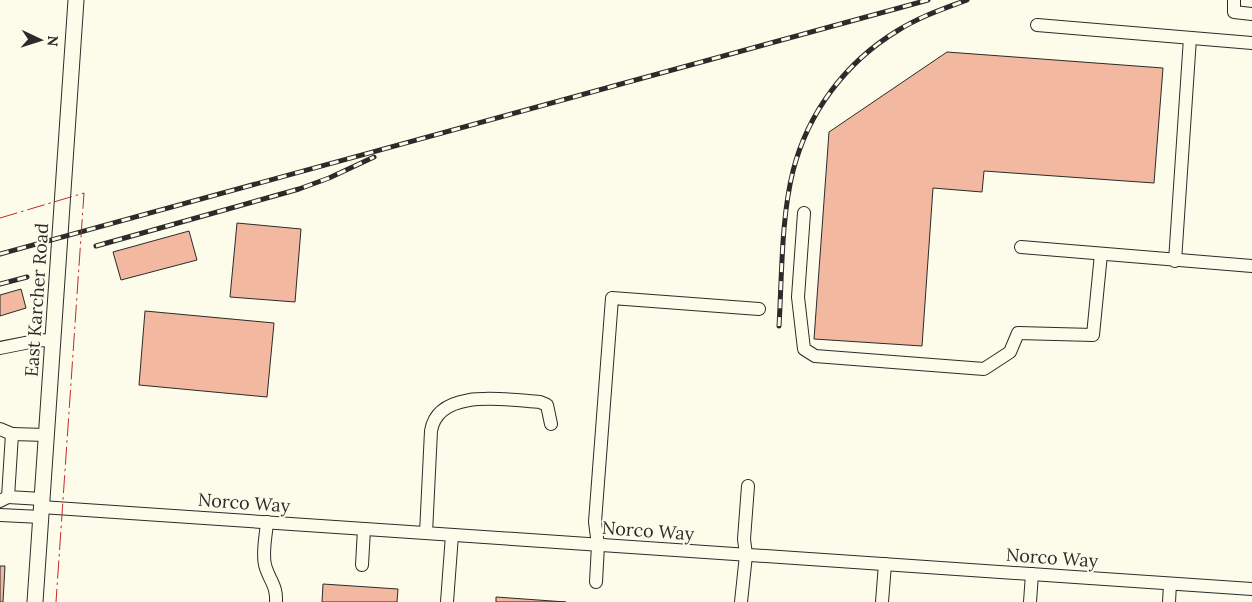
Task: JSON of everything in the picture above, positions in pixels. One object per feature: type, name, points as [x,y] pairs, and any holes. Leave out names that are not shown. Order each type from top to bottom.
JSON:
[{"type":"main road","name":"East Karcher Road","points":[[35,602],[76,0]]},
{"type":"street","points":[[1234,0],[1234,12],[1252,14]]},
{"type":"street","points":[[1037,25],[1252,43]]},
{"type":"street","points":[[1175,261],[1190,38]]},
{"type":"street","points":[[804,213],[798,297],[804,349],[815,356],[984,369],[1010,352],[1018,333],[1093,335],[1100,254]]},
{"type":"street","points":[[1021,247],[1252,266]]},
{"type":"street","points":[[596,582],[598,545],[595,522],[612,298],[759,309]]},
{"type":"street","points":[[0,348],[40,340],[53,341]]},
{"type":"street","points":[[426,533],[432,422],[444,408],[479,397],[540,402],[547,405],[551,424]]},
{"type":"street","points":[[41,508],[4,499],[6,431],[46,435]]},
{"type":"street","points":[[741,602],[746,555],[744,539],[748,486]]},
{"type":"street","points":[[0,515],[41,508]]},
{"type":"street","name":"Norco Way","points":[[41,508],[1252,589]]},
{"type":"street","points":[[267,522],[264,558],[266,567],[277,590],[276,602]]},
{"type":"street","points":[[362,565],[364,529]]},
{"type":"street","points":[[447,602],[452,535]]},
{"type":"street","points":[[882,602],[885,564]]},
{"type":"street","points":[[1030,602],[1032,574]]},
{"type":"street","points":[[1169,602],[1170,584]]},
{"type":"building","points":[[947,52],[1163,68],[1154,183],[984,171],[982,192],[933,188],[922,346],[814,339],[829,132]]},
{"type":"building","points":[[237,223],[301,229],[295,302],[230,297]]},
{"type":"building","points":[[189,231],[197,260],[121,280],[113,252]]},
{"type":"building","points":[[21,289],[26,308],[0,316],[0,295]]},
{"type":"building","points":[[145,311],[274,323],[267,397],[139,385]]},
{"type":"building","points":[[0,566],[5,566],[3,602],[0,602]]},
{"type":"building","points":[[323,584],[398,589],[397,602],[322,602]]},
{"type":"building","points":[[496,597],[566,602],[496,602]]},
{"type":"railway","points":[[0,254],[928,0]]},
{"type":"railway","points":[[779,326],[783,248],[789,189],[800,149],[819,109],[846,73],[879,43],[914,22],[967,0]]},
{"type":"railway","points":[[96,246],[299,189],[329,178],[374,157]]},
{"type":"railway","points":[[0,284],[27,277]]},
{"type":"power","points":[[0,218],[84,193],[56,602]]}]
